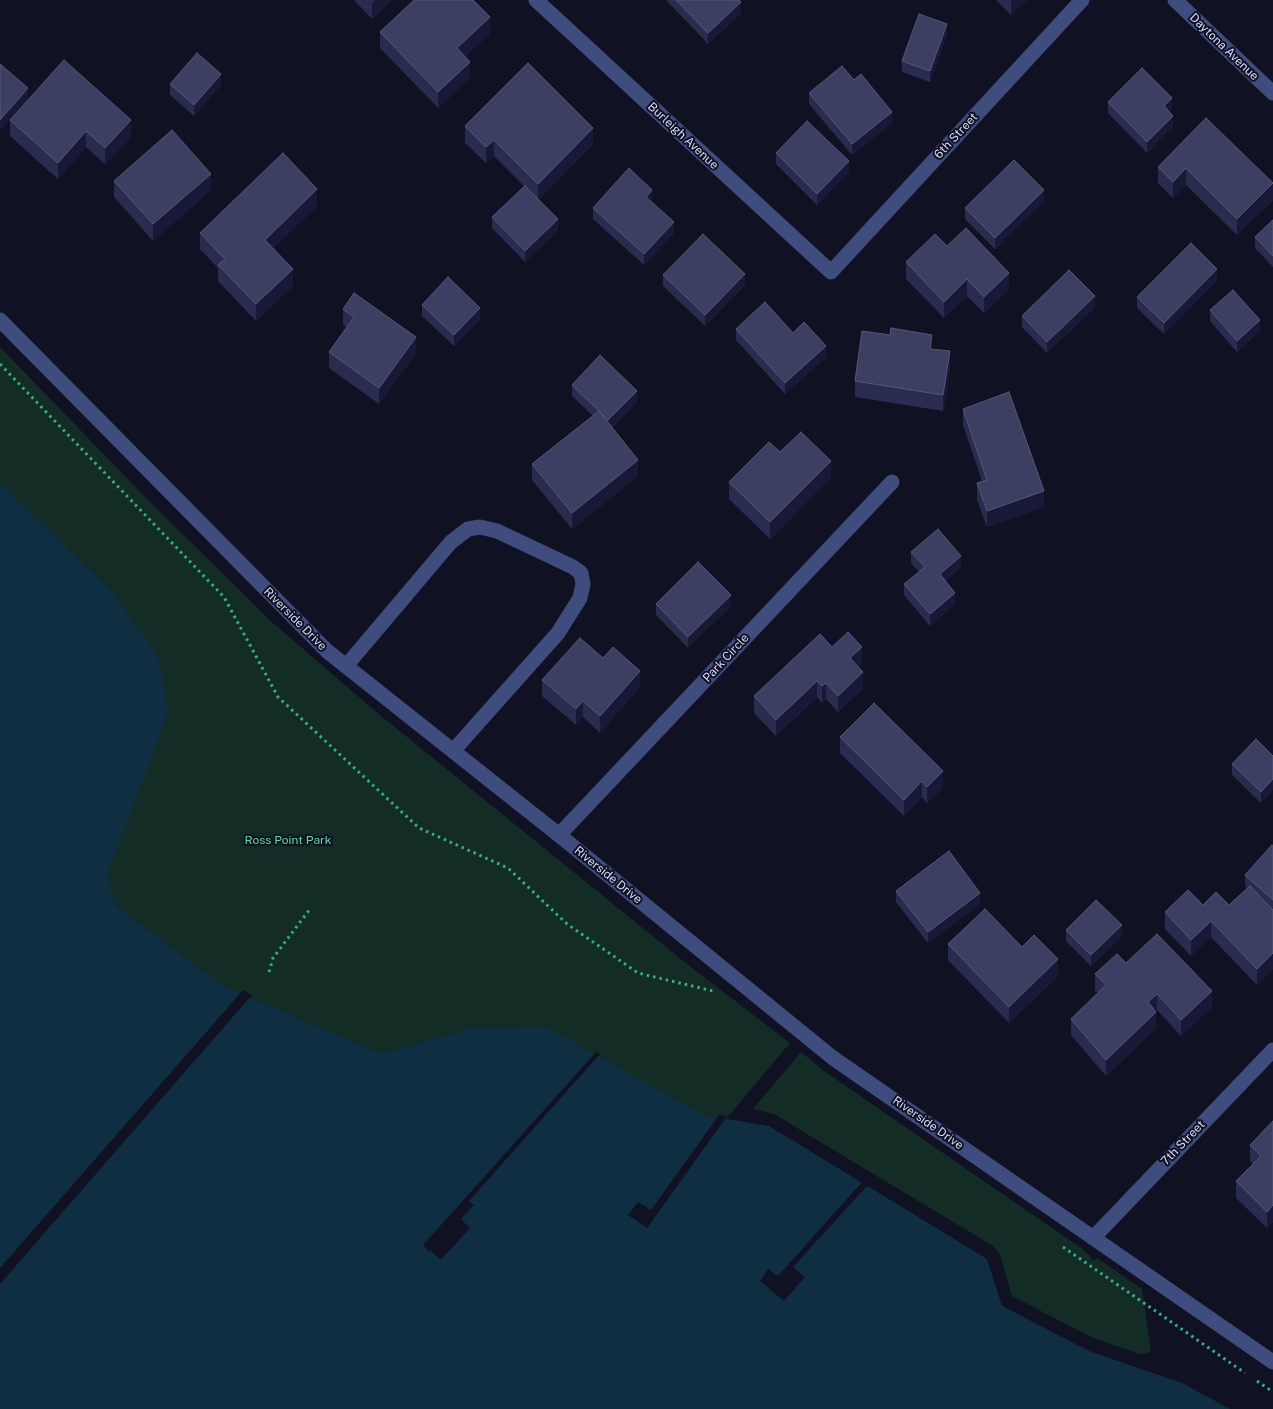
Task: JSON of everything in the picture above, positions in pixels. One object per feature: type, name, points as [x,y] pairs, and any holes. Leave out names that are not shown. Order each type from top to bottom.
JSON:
[{"type":"street","name":"Burleigh Avenue","points":[[536,0],[831,272]]},
{"type":"street","name":"6th Street","points":[[831,272],[1082,0]]},
{"type":"street","name":"Daytona Avenue","points":[[1175,0],[1273,93]]},
{"type":"street","name":"Riverside Drive","points":[[0,320],[326,651],[559,835],[833,1058],[1273,1362]]},
{"type":"street","name":"Park Circle","points":[[559,835],[892,482]]},
{"type":"street","points":[[346,666],[451,542],[468,529],[480,527],[497,531],[573,567],[581,573],[583,584],[580,598],[558,633],[453,751]]},
{"type":"street","name":"7th Street","points":[[1094,1237],[1273,1050]]},
{"type":"path","points":[[0,364],[224,597],[278,697],[419,828],[508,868],[567,924],[638,973],[711,990],[719,996]]},
{"type":"path","points":[[269,972],[273,958],[310,909]]},
{"type":"path","points":[[1057,1243],[1273,1392]]},
{"type":"green space","name":"Ross Point Park","points":[[0,347],[150,502],[273,623],[375,711],[692,968],[790,1043],[726,1119],[703,1115],[470,1028],[382,1054],[224,986],[115,905],[106,875],[169,712],[110,589],[0,483]]},
{"type":"green space","points":[[801,1052],[824,1071],[1084,1250],[1094,1261],[1097,1258],[1142,1289],[1151,1352],[1140,1354],[1093,1338],[1012,1296],[1000,1255],[993,1246],[774,1114],[753,1109]]},
{"type":"water","points":[[0,483],[110,589],[158,656],[169,712],[107,875],[115,905],[224,986],[382,1054],[470,1028],[546,1027],[703,1115],[769,1126],[987,1259],[1002,1306],[1089,1351],[1182,1383],[1230,1409],[0,1409]]},
{"type":"pier","points":[[243,990],[252,995],[0,1284],[0,1268]]},
{"type":"pier","points":[[596,1052],[600,1054],[469,1201],[474,1205],[461,1219],[470,1228],[441,1260],[430,1250],[429,1252],[423,1245]]},
{"type":"pier","points":[[719,1115],[727,1116],[647,1228],[628,1215],[638,1202],[651,1210]]},
{"type":"pier","points":[[863,1181],[869,1184],[793,1267],[805,1277],[784,1301],[760,1281],[768,1269],[778,1276]]},
{"type":"building","points":[[414,0],[473,0],[490,17],[457,48],[470,62],[438,92],[380,32]]},
{"type":"building","points":[[676,0],[739,0],[741,2],[708,33]]},
{"type":"building","points":[[919,14],[947,24],[930,71],[902,61]]},
{"type":"building","points":[[197,53],[221,74],[194,105],[170,84]]},
{"type":"building","points":[[64,60],[131,120],[105,148],[86,131],[58,163],[10,120]]},
{"type":"building","points":[[528,63],[593,128],[538,184],[494,140],[486,147],[465,126]]},
{"type":"building","points":[[0,64],[28,88],[0,120]]},
{"type":"building","points":[[842,66],[854,80],[861,74],[892,112],[852,144],[809,93]]},
{"type":"building","points":[[1142,68],[1172,98],[1164,106],[1173,116],[1147,142],[1108,102]]},
{"type":"building","points":[[1206,118],[1273,183],[1237,219],[1186,168],[1173,182],[1158,167]]},
{"type":"building","points":[[807,121],[849,161],[817,194],[776,153]]},
{"type":"building","points":[[172,130],[211,174],[153,224],[114,181]]},
{"type":"building","points":[[283,153],[317,189],[265,240],[293,269],[256,304],[218,265],[225,259],[200,233]]},
{"type":"building","points":[[1014,160],[1044,190],[995,238],[965,208]]},
{"type":"building","points":[[629,168],[652,190],[646,197],[674,222],[644,254],[593,208]]},
{"type":"building","points":[[525,186],[558,219],[525,251],[492,217]]},
{"type":"building","points":[[1273,220],[1273,256],[1255,237]]},
{"type":"building","points":[[966,228],[1009,273],[984,297],[967,279],[944,302],[906,262],[935,234],[947,246]]},
{"type":"building","points":[[703,234],[745,274],[705,315],[663,275]]},
{"type":"building","points":[[1191,243],[1217,269],[1164,323],[1137,297]]},
{"type":"building","points":[[1069,270],[1095,296],[1047,342],[1022,316]]},
{"type":"building","points":[[448,277],[480,308],[454,335],[422,305]]},
{"type":"building","points":[[1233,290],[1260,320],[1237,341],[1210,310]]},
{"type":"building","points":[[354,293],[416,337],[379,388],[329,352],[354,317],[343,309]]},
{"type":"building","points":[[765,302],[793,333],[804,322],[826,346],[785,383],[736,329]]},
{"type":"building","points":[[891,328],[932,335],[930,349],[950,351],[943,395],[855,381],[862,331],[890,335]]},
{"type":"building","points":[[600,355],[637,391],[608,420],[572,385]]},
{"type":"building","points":[[1009,392],[1044,491],[987,511],[977,483],[987,480],[963,409]]},
{"type":"building","points":[[599,411],[638,460],[572,513],[532,464]]},
{"type":"building","points":[[801,432],[831,461],[770,522],[729,482],[769,442],[780,452]]},
{"type":"building","points":[[938,529],[961,556],[940,574],[955,593],[930,614],[904,584],[925,567],[911,552]]},
{"type":"building","points":[[698,562],[731,595],[688,637],[656,604]]},
{"type":"building","points":[[848,632],[862,647],[850,658],[863,672],[838,696],[826,683],[822,686],[817,681],[776,720],[754,696],[820,634],[832,647]]},
{"type":"building","points":[[580,638],[603,658],[613,647],[640,671],[600,716],[583,701],[576,709],[542,680]]},
{"type":"building","points":[[874,703],[943,771],[927,787],[922,781],[904,800],[840,737]]},
{"type":"building","points":[[1256,739],[1273,756],[1273,779],[1261,792],[1232,764]]},
{"type":"building","points":[[1272,845],[1273,847],[1273,900],[1245,875]]},
{"type":"building","points":[[949,851],[980,893],[928,932],[896,891]]},
{"type":"building","points":[[1250,886],[1273,910],[1273,953],[1257,969],[1211,921],[1191,940],[1165,912],[1188,890],[1203,905],[1216,892],[1229,905]]},
{"type":"building","points":[[1096,900],[1122,925],[1091,955],[1066,930]]},
{"type":"building","points":[[985,909],[1022,947],[1034,935],[1058,959],[1009,1007],[948,944]]},
{"type":"building","points":[[1157,934],[1212,991],[1181,1020],[1157,994],[1148,1002],[1156,1012],[1106,1060],[1071,1019],[1106,985],[1095,974],[1117,954],[1126,963]]},
{"type":"building","points":[[1273,1121],[1273,1205],[1267,1212],[1236,1181],[1261,1156],[1250,1145]]}]
